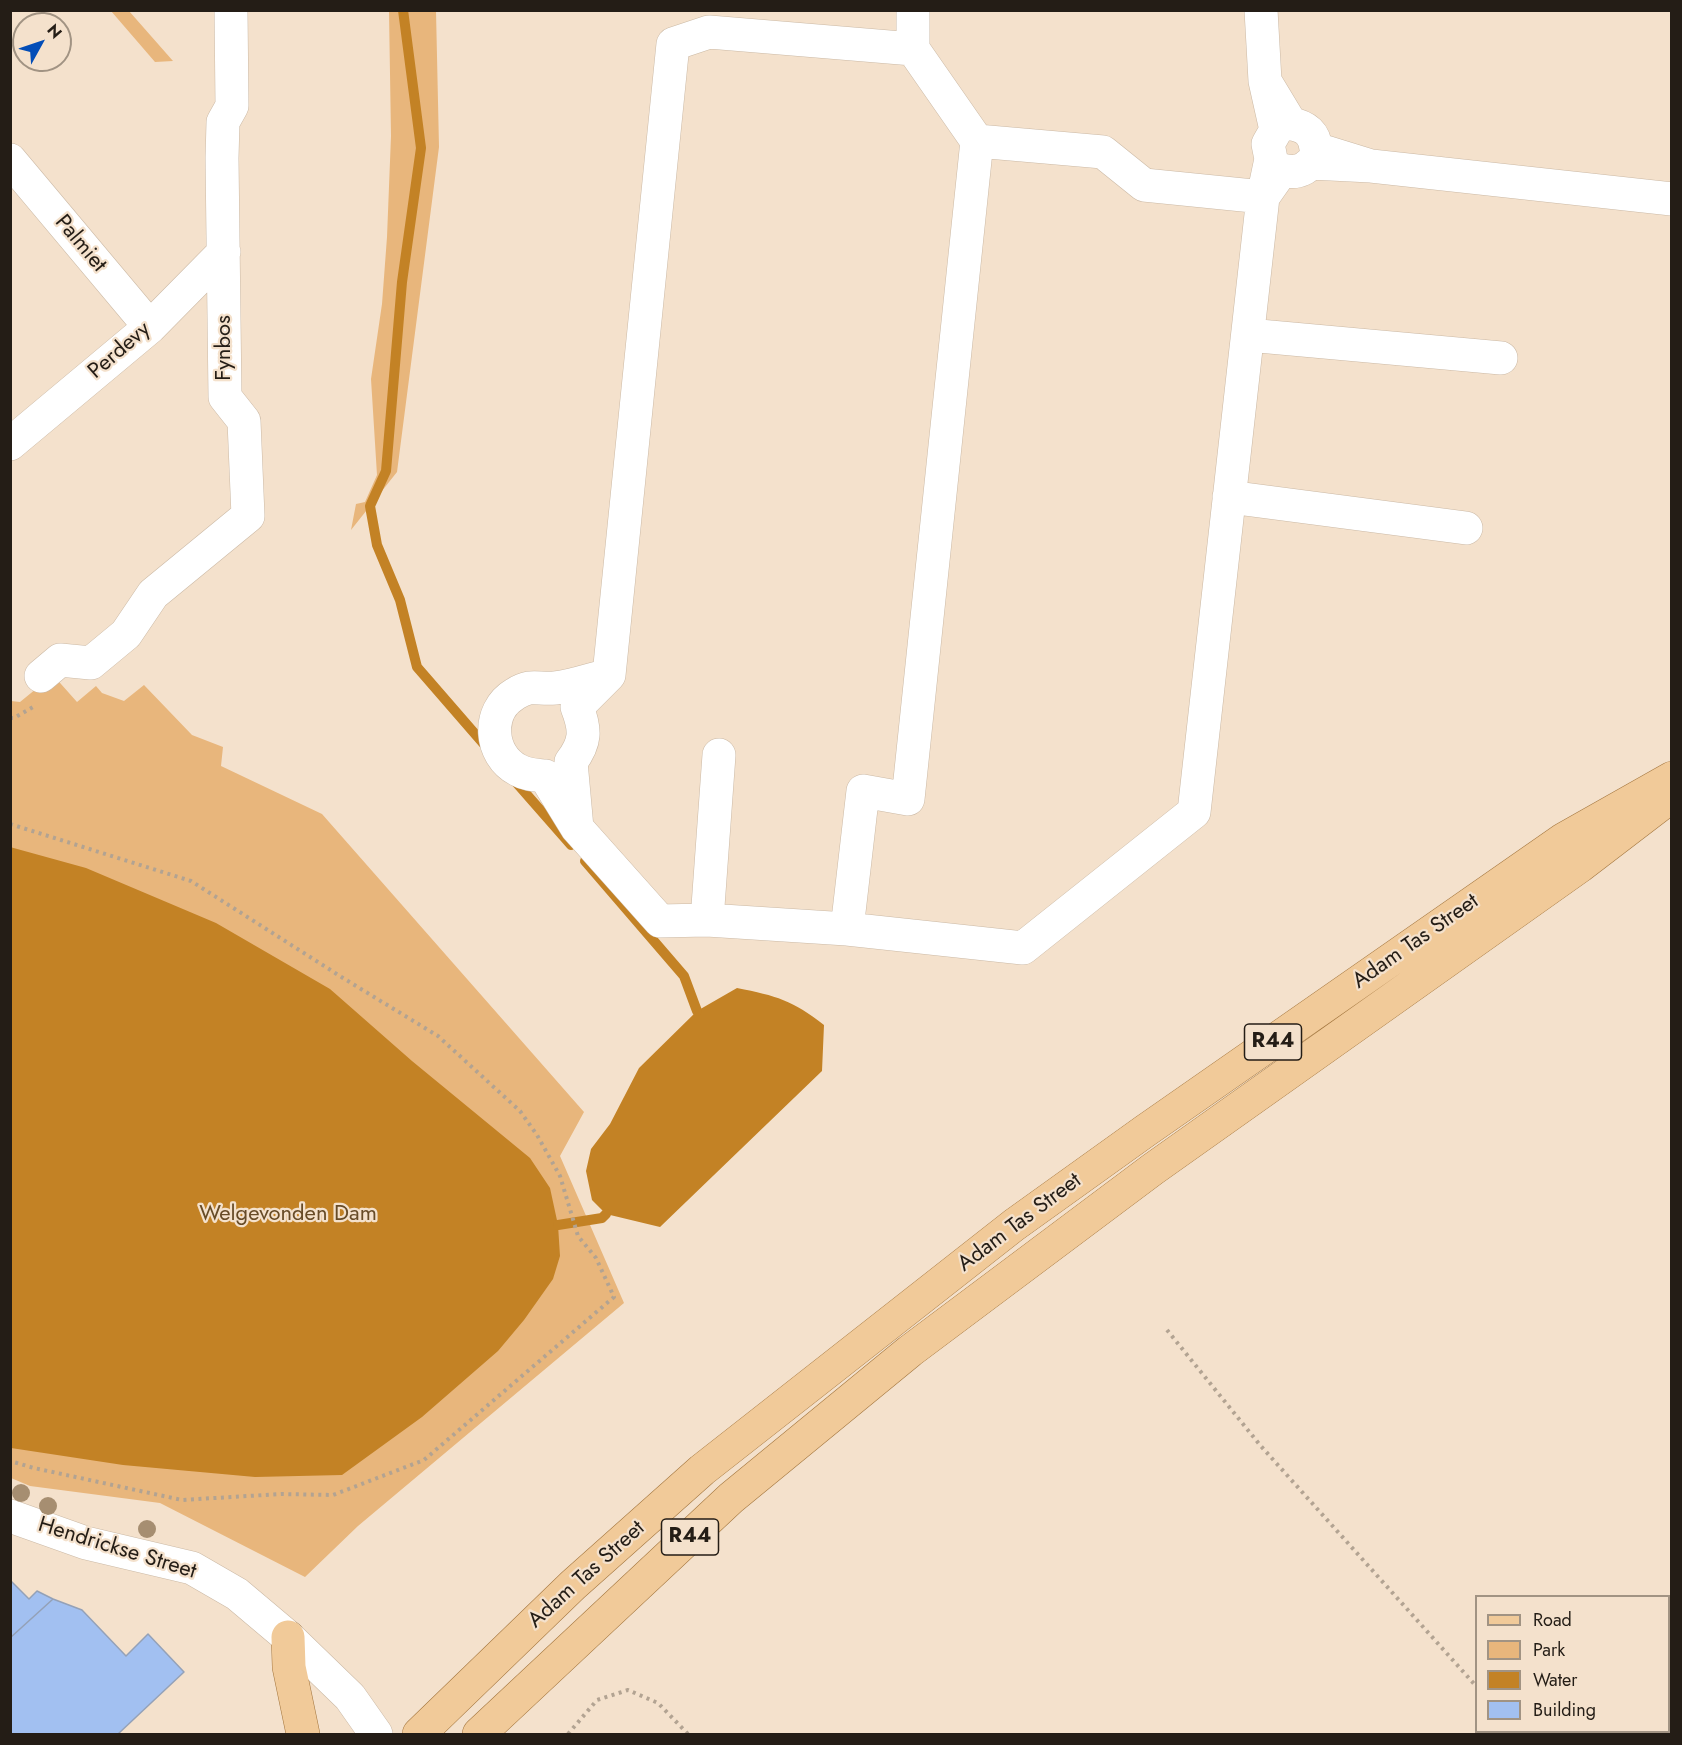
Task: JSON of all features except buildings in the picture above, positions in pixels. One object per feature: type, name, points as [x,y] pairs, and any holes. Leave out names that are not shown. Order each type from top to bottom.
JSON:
[{"type":"main road","name":"Adam Tas Street","points":[[419,1734],[573,1585],[702,1470],[1014,1225],[1154,1124],[1564,839],[1671,777]]},
{"type":"main road","name":"Adam Tas Street","points":[[479,1734],[731,1498],[910,1351],[1153,1169],[1580,866],[1671,795]]},
{"type":"main road","points":[[288,1637],[289,1667],[303,1734]]},
{"type":"street","name":"Fynbos","points":[[41,676],[60,660],[91,663],[126,634],[153,594],[248,516],[244,421],[225,397],[222,158],[223,122],[232,106],[231,10]]},
{"type":"street","points":[[847,929],[862,791],[908,799],[977,141],[913,49],[913,10]]},
{"type":"street","points":[[609,675],[554,688],[539,686],[524,688],[512,695],[502,706],[496,719],[494,734],[505,760],[516,770],[530,775],[544,776],[577,828],[660,921],[707,920],[847,929],[1023,948],[1194,812],[1263,197],[1271,159],[1268,144],[1276,130],[1265,81],[1261,10]]},
{"type":"street","points":[[577,828],[571,762],[580,750],[584,736],[577,707],[609,675],[673,44],[709,32],[913,49]]},
{"type":"street","points":[[1265,81],[1291,124],[1306,129],[1312,134],[1316,149],[1371,166]]},
{"type":"street","points":[[977,141],[1103,152],[1144,185],[1263,197]]},
{"type":"street","name":"Palmiet","points":[[10,160],[150,327]]},
{"type":"street","points":[[1263,197],[1282,170],[1298,171],[1305,169],[1311,163],[1371,166],[1671,199]]},
{"type":"street","name":"Perdevy","points":[[10,444],[150,327],[224,252]]},
{"type":"street","points":[[1248,335],[1501,358]]},
{"type":"street","points":[[1229,497],[1466,528]]},
{"type":"street","points":[[707,920],[719,755]]},
{"type":"street","name":"Hendrickse Street","points":[[10,1516],[86,1543],[192,1568],[237,1594],[288,1637],[350,1697],[376,1734]]},
{"type":"path","points":[[10,824],[190,880],[438,1036],[520,1111],[537,1135],[560,1176],[578,1236],[596,1258],[614,1297],[424,1460],[333,1495],[281,1494],[182,1500],[10,1461]]},
{"type":"path","points":[[1167,1330],[1260,1445],[1475,1685]]},
{"type":"path","points":[[568,1734],[597,1700],[628,1690],[658,1703],[687,1734]]},
{"type":"green space","points":[[111,11],[129,11],[173,61],[155,62]]},
{"type":"green space","points":[[389,11],[436,11],[439,147],[397,472],[351,530],[356,504],[365,502],[377,475],[371,379],[382,304],[387,237],[391,136]]},
{"type":"green space","name":"Welgevonden Dam","points":[[53,675],[77,702],[96,686],[102,693],[124,701],[144,685],[192,735],[223,747],[221,766],[322,814],[584,1112],[560,1156],[624,1303],[358,1526],[305,1577],[160,1503],[30,1486],[11,1478],[11,701],[20,702]]},
{"type":"water","name":"Welgevonden Dam","points":[[10,847],[86,868],[216,923],[330,989],[412,1061],[530,1158],[550,1188],[558,1225],[560,1256],[553,1279],[524,1320],[498,1351],[422,1417],[342,1475],[255,1477],[123,1465],[11,1448]]},
{"type":"water","points":[[737,988],[793,1004],[824,1025],[822,1071],[660,1227],[606,1214],[592,1200],[586,1171],[591,1149],[610,1124],[639,1068],[697,1011]]},
{"type":"waterway","points":[[403,10],[421,148],[402,282],[386,471],[370,506],[377,545],[400,600],[417,667],[489,750]]},
{"type":"waterway","points":[[514,780],[571,845]]},
{"type":"waterway","points":[[585,861],[684,976],[697,1011]]},
{"type":"waterway","points":[[558,1225],[602,1218],[606,1214]]}]
